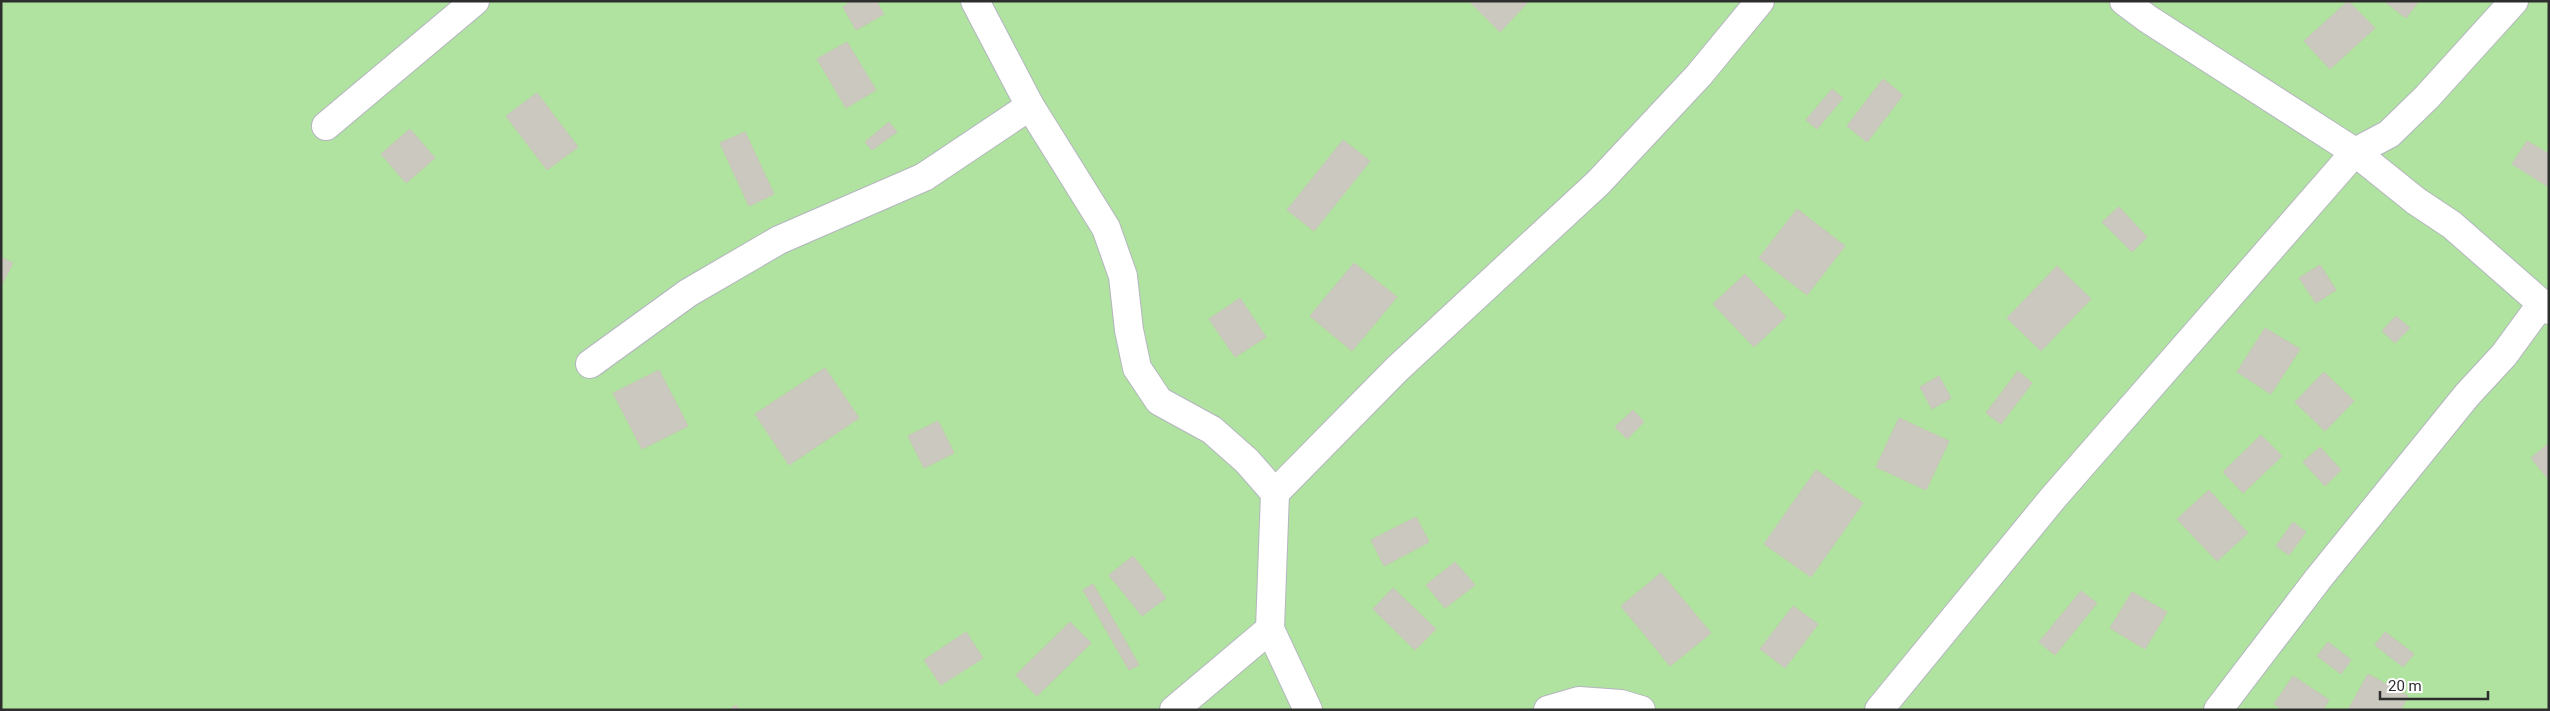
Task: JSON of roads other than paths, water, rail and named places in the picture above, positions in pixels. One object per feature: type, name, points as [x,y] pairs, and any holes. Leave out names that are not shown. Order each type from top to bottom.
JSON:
[{"type":"street","points":[[326,126],[475,1]]},
{"type":"street","points":[[975,1],[1030,106],[1106,228],[1123,276],[1128,330],[1136,368],[1159,401],[1212,430],[1246,461],[1275,494]]},
{"type":"street","points":[[1308,710],[1270,629],[1275,494],[1397,369],[1598,183],[1699,75],[1760,1]]},
{"type":"street","points":[[2124,1],[2148,19],[2355,152],[2416,201],[2452,225],[2545,307],[2504,355],[2467,394],[2318,579],[2218,710]]},
{"type":"street","points":[[1879,710],[2053,498],[2355,152],[2389,134],[2428,97],[2514,1]]},
{"type":"street","points":[[590,364],[688,293],[779,240],[924,177],[1030,106]]},
{"type":"street","points":[[1174,710],[1270,629]]},
{"type":"street","points":[[1548,710],[1579,701],[1621,704],[1641,710]]}]
